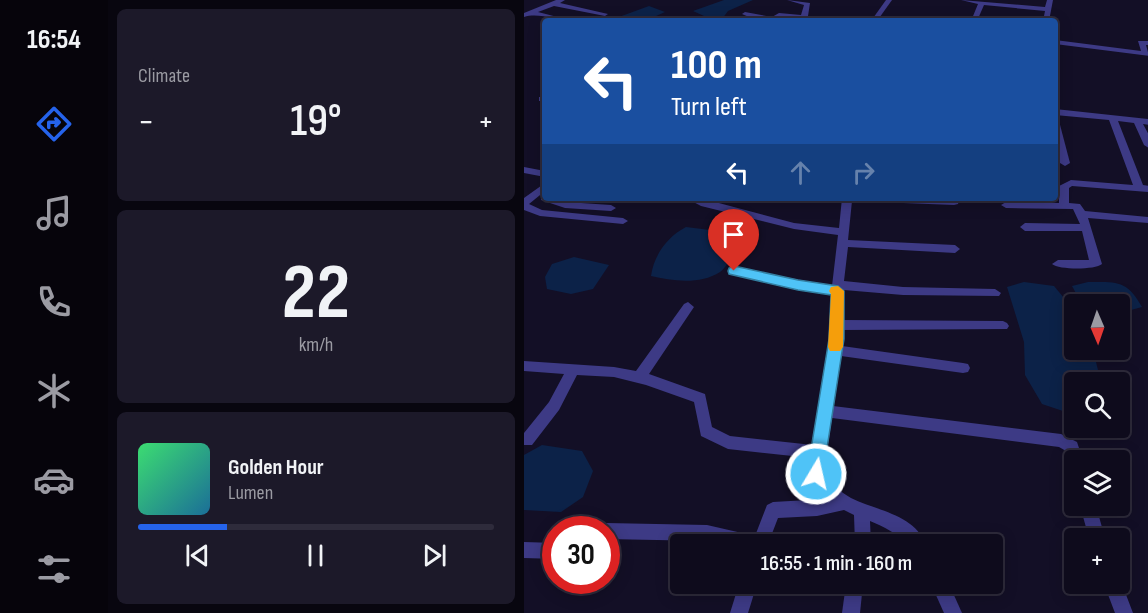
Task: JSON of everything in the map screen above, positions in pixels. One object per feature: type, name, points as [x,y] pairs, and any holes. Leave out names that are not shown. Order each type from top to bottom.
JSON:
[{"type":"street","points":[[528,14],[563,0]]},
{"type":"street","points":[[790,0],[808,4],[804,17]]},
{"type":"street","points":[[876,18],[889,0]]},
{"type":"street","points":[[965,0],[1047,9]]},
{"type":"street","points":[[1046,18],[1050,0]]},
{"type":"street","points":[[555,3],[605,14]]},
{"type":"street","points":[[975,18],[982,3]]},
{"type":"street","points":[[528,14],[552,18]]},
{"type":"street","points":[[745,14],[763,18]]},
{"type":"street","points":[[775,18],[779,15],[811,18]]},
{"type":"street","points":[[1058,42],[1146,54],[1141,43],[1148,43]]},
{"type":"street","points":[[1058,112],[1148,122]]},
{"type":"street","points":[[1113,119],[1144,189]]},
{"type":"street","points":[[1137,121],[1148,145]]},
{"type":"street","points":[[1058,134],[1065,163]]},
{"type":"street","points":[[524,170],[542,173]]},
{"type":"street","points":[[1064,204],[1063,189],[1067,183],[1144,189]]},
{"type":"street","points":[[524,205],[542,197]]},
{"type":"street","points":[[554,201],[565,205],[611,208]]},
{"type":"street","points":[[698,201],[844,237],[955,249]]},
{"type":"street","points":[[847,201],[838,288],[835,350],[816,474],[822,487],[844,503],[880,518],[908,534]]},
{"type":"street","points":[[927,201],[954,201]]},
{"type":"street","points":[[524,205],[540,213],[623,221]]},
{"type":"street","points":[[1006,205],[1074,205],[1082,214],[1096,264],[1058,264]]},
{"type":"street","points":[[1082,214],[1148,220]]},
{"type":"street","points":[[1025,227],[1085,228]]},
{"type":"street","points":[[734,271],[798,285],[995,293]]},
{"type":"street","points":[[640,377],[688,307]]},
{"type":"street","points":[[836,326],[1003,326]]},
{"type":"street","points":[[835,350],[963,368]]},
{"type":"street","points":[[524,366],[614,372],[640,377],[700,399],[706,431],[716,438],[728,442],[819,452]]},
{"type":"street","points":[[527,440],[554,406],[574,370]]},
{"type":"street","points":[[825,411],[1061,441],[1072,447],[1073,450]]},
{"type":"street","points":[[762,534],[773,510],[821,508],[844,503]]},
{"type":"street","points":[[862,512],[863,534]]},
{"type":"street","points":[[620,531],[707,534]]},
{"type":"street","points":[[524,550],[542,551]]},
{"type":"street","points":[[739,613],[745,594]]},
{"type":"street","points":[[851,613],[853,594]]},
{"type":"street","points":[[944,594],[953,613]]},
{"type":"street","points":[[1117,594],[1124,613]]},
{"type":"water","points":[[724,0],[753,0],[728,11],[723,18],[704,16],[693,11]]},
{"type":"water","points":[[649,6],[665,12],[652,18],[616,18]]},
{"type":"water","points":[[686,227],[729,235],[736,248],[727,264],[720,272],[704,279],[677,280],[651,276],[662,247]]},
{"type":"water","points":[[574,257],[609,265],[593,289],[571,294],[547,289],[545,277],[552,264]]},
{"type":"water","points":[[1024,282],[1054,286],[1064,298],[1064,360],[1096,360],[1098,372],[1064,372],[1064,411],[1042,404],[1025,375],[1024,342],[1007,287]]},
{"type":"water","points":[[1088,282],[1120,284],[1137,298],[1142,307],[1130,310],[1130,294],[1076,294],[1072,286]]},
{"type":"water","points":[[542,445],[582,451],[593,471],[583,497],[561,512],[524,510],[524,455]]},
{"type":"slow traffic","points":[[835,291],[838,291],[835,347]]},
{"type":"route","points":[[734,271],[838,291],[837,339],[816,474]]}]
